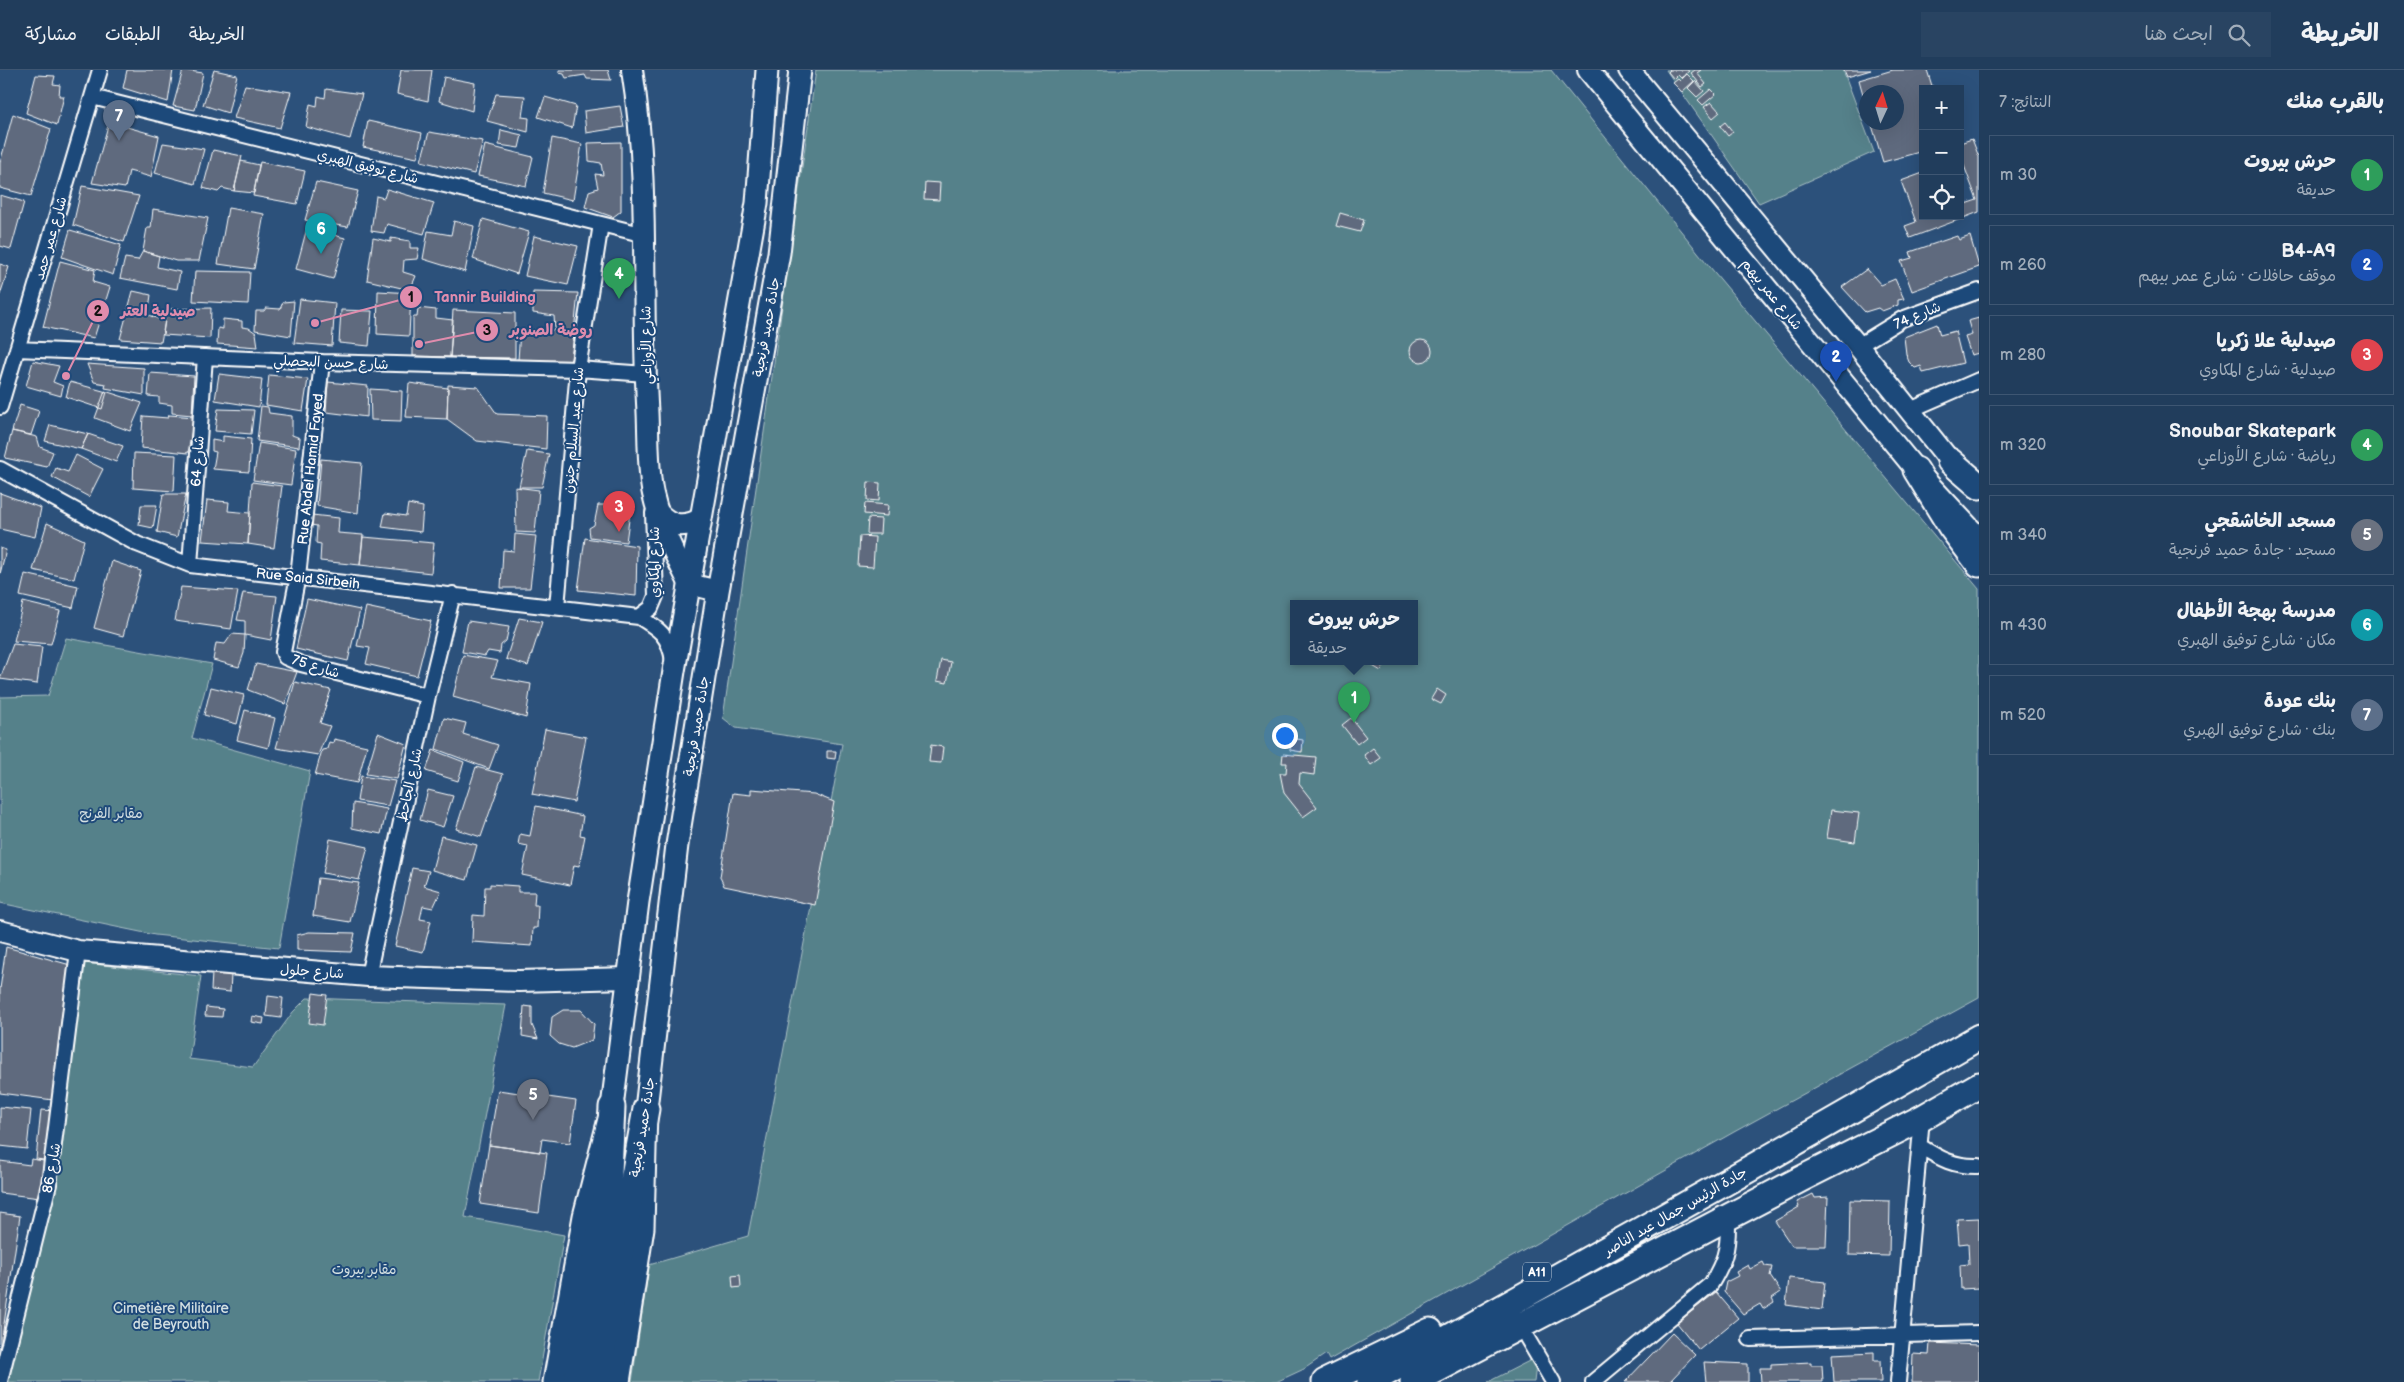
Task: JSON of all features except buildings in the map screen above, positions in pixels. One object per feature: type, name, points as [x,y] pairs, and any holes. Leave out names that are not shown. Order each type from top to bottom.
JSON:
[{"type":"highway","points":[[1950,461],[1979,486]]},
{"type":"highway","points":[[1916,470],[1951,527],[1979,564]]},
{"type":"highway","name":"جادة الرئيس جمال عبد الناصر","points":[[1370,1382],[1979,1037]]},
{"type":"highway","name":"جادة الرئيس جمال عبد الناصر","points":[[1413,1382],[1922,1118],[1979,1085]]},
{"type":"highway","name":"جادة حميد فرنجية","points":[[576,1382],[609,1173],[612,1106]]},
{"type":"highway","name":"جادة حميد فرنجية","points":[[597,1382],[646,1109]]},
{"type":"highway","name":"A11","points":[[1325,1382],[1428,1332],[1670,1198],[1750,1168]]},
{"type":"highway","points":[[1444,1382],[1676,1259],[1728,1226],[1758,1202]]},
{"type":"main road","name":"شارع الأوزاعي","points":[[632,70],[639,112],[645,235],[646,374],[652,491],[671,548],[688,581]]},
{"type":"main road","name":"جادة حميد فرنجية","points":[[612,1106],[628,978],[688,581],[757,203],[767,70]]},
{"type":"main road","name":"جادة حميد فرنجية","points":[[646,1109],[677,845],[718,591],[779,253],[800,70]]},
{"type":"main road","name":"شارع عمر بيهم","points":[[1588,70],[1916,470],[1979,538]]},
{"type":"main road","points":[[1628,70],[1858,346],[1979,497]]},
{"type":"main road","points":[[658,513],[670,524],[681,526],[701,518]]},
{"type":"main road","points":[[688,581],[696,586],[718,591]]},
{"type":"main road","name":"شارع جلول","points":[[0,931],[78,951],[368,976],[519,981],[628,978]]},
{"type":"main road","points":[[554,1382],[581,1232],[612,1106]]},
{"type":"main road","points":[[619,1382],[643,1228],[646,1109]]},
{"type":"street","name":"شارع عمر حمد","points":[[0,407],[100,70]]},
{"type":"street","name":"شارع توفيق الهبري","points":[[92,97],[645,235]]},
{"type":"street","name":"شارع عبد السلام جنون","points":[[557,607],[578,369],[601,224]]},
{"type":"street","name":"شارع 74","points":[[1858,346],[1902,319],[1979,291]]},
{"type":"street","name":"شارع حسن البحصلي","points":[[17,349],[322,362],[578,369],[646,374]]},
{"type":"street","name":"شارع 64","points":[[190,565],[205,357]]},
{"type":"street","name":"Rue Abdel Hamid Fayed","points":[[298,576],[322,362]]},
{"type":"street","points":[[1910,410],[1979,380]]},
{"type":"street","name":"Rue Said Sirbeih","points":[[0,469],[138,544],[190,565],[639,617]]},
{"type":"street","name":"شارع المكاوي","points":[[652,491],[656,596],[651,608],[639,617],[658,628],[668,641],[674,670]]},
{"type":"street","name":"شارع 75","points":[[298,576],[283,646],[285,656],[302,664],[428,696]]},
{"type":"street","name":"شارع الجاحظ","points":[[368,976],[428,696],[453,594]]},
{"type":"street","name":"شارع 86","points":[[0,1381],[49,1184],[78,951]]},
{"type":"street","points":[[1898,1382],[1904,1336],[1922,1118]]},
{"type":"street","points":[[1920,1146],[1946,1162],[1966,1167],[1979,1166]]},
{"type":"street","points":[[1592,1382],[1711,1284],[1723,1265],[1728,1247],[1728,1226]]},
{"type":"street","points":[[1750,1339],[1979,1333]]},
{"type":"street","points":[[1527,1338],[1553,1382]]},
{"type":"green space","points":[[816,70],[1551,70],[1710,267],[1979,589],[1979,998],[1734,1132],[1329,1360],[1326,1354],[1304,1369],[1276,1382],[632,1382],[649,1265],[748,1236],[842,744],[736,728],[723,718]]},
{"type":"green space","points":[[1666,70],[1843,70],[1859,112],[1859,130],[1866,130],[1874,152],[1759,203]]},
{"type":"green space","name":"مقابر الفرنج","points":[[66,638],[212,664],[192,738],[310,771],[279,948],[155,935],[0,903],[0,697],[48,696]]},
{"type":"green space","points":[[84,963],[201,976],[189,1059],[253,1067],[293,1012],[307,998],[506,1005],[465,1217],[564,1235],[538,1382],[4,1382],[55,1174]]},
{"type":"green space","points":[[1537,1357],[1534,1382],[1488,1382]]},
{"type":"place","name":"بنك عودة","points":[[119,141]]},
{"type":"place","name":"مدرسة بهجة الأطفال","points":[[321,254]]},
{"type":"place","name":"Snoubar Skatepark","points":[[619,299]]},
{"type":"place","name":"Tannir Building","points":[[315,323]]},
{"type":"place","name":"روضة الصنوبر","points":[[419,344]]},
{"type":"place","name":"صيدلية العتر","points":[[66,376]]},
{"type":"place","name":"B4-A9","points":[[1836,382]]},
{"type":"place","name":"صيدلية علا زكريا","points":[[619,532]]},
{"type":"place","name":"حرش بيروت","points":[[1354,723]]},
{"type":"place","name":"مسجد الخاشقجي","points":[[533,1120]]},
{"type":"park label","name":"مقابر بيروت","points":[[364,1269]]},
{"type":"park label","name":"Cimetière Militaire de Beyrouth","points":[[171,1316]]}]
